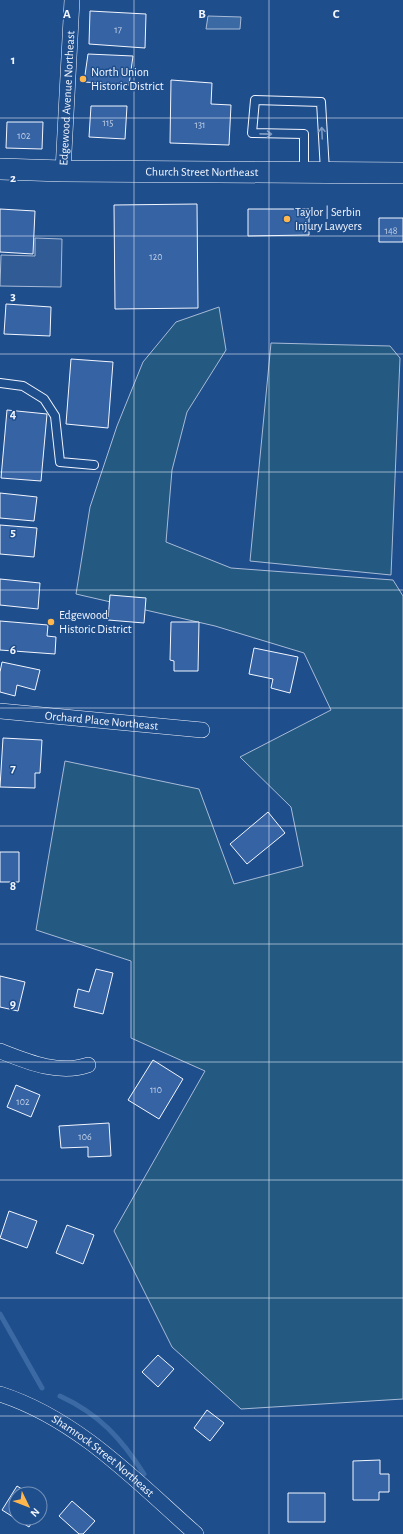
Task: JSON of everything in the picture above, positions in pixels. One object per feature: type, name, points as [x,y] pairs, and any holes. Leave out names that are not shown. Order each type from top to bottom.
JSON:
[{"type":"main road","name":"Church Street Northeast","points":[[0,169],[63,171],[403,173]]},
{"type":"street","name":"Edgewood Avenue Northeast","points":[[63,171],[72,0]]},
{"type":"street","name":"Orchard Place Northeast","points":[[0,711],[202,730]]},
{"type":"street","points":[[0,1051],[29,1062],[62,1069],[88,1065]]},
{"type":"street","name":"Shamrock Street Northeast","points":[[0,1394],[43,1411],[87,1440],[129,1474],[196,1534]]},
{"type":"lane","points":[[304,172],[304,134],[252,133],[255,100],[321,102],[325,172]]},
{"type":"lane","points":[[0,383],[23,386],[44,399],[55,416],[60,462],[94,465]]},
{"type":"shaded area","points":[[208,16],[241,17],[240,29],[206,29]]},
{"type":"shaded area","points":[[35,238],[62,239],[61,287],[0,286],[1,255],[35,256]]},
{"type":"shaded area","points":[[219,307],[226,350],[187,412],[172,470],[166,542],[231,568],[393,580],[403,596],[403,1399],[241,1409],[172,1347],[114,1231],[205,1071],[131,1038],[131,961],[36,930],[65,761],[199,789],[234,884],[303,866],[291,807],[240,757],[331,710],[304,653],[215,626],[76,594],[90,507],[117,426],[143,362],[176,322]]},
{"type":"shaded area","points":[[271,343],[390,346],[400,358],[391,575],[250,561]]},
{"type":"building","points":[[90,11],[146,14],[145,48],[89,44]]},
{"type":"building","points":[[88,54],[133,56],[129,85],[84,82]]},
{"type":"building","points":[[171,80],[212,83],[211,104],[231,105],[229,145],[170,143]]},
{"type":"building","points":[[91,106],[127,106],[125,139],[89,137]]},
{"type":"building","points":[[7,122],[43,122],[42,149],[6,148]]},
{"type":"building","points":[[197,204],[198,308],[115,309],[114,205]]},
{"type":"building","points":[[0,209],[35,211],[33,254],[0,252]]},
{"type":"building","points":[[248,209],[309,209],[309,235],[248,236]]},
{"type":"building","points":[[379,218],[403,218],[403,242],[379,242]]},
{"type":"building","points":[[6,304],[51,307],[50,336],[4,334]]},
{"type":"building","points":[[71,359],[113,362],[108,428],[66,424]]},
{"type":"building","points":[[7,410],[47,414],[41,481],[1,478]]},
{"type":"building","points":[[0,493],[37,497],[34,521],[0,518]]},
{"type":"building","points":[[0,525],[37,528],[34,557],[0,554]]},
{"type":"building","points":[[0,579],[40,583],[38,609],[0,605]]},
{"type":"building","points":[[110,595],[146,598],[144,623],[108,620]]},
{"type":"building","points":[[0,621],[48,625],[47,636],[56,637],[55,654],[0,650]]},
{"type":"building","points":[[171,622],[199,622],[198,671],[174,671],[174,661],[170,660]]},
{"type":"building","points":[[254,648],[298,657],[290,693],[271,688],[273,679],[249,674]]},
{"type":"building","points":[[2,662],[40,670],[35,690],[17,685],[15,696],[0,692],[0,672]]},
{"type":"building","points":[[3,738],[42,740],[40,773],[35,773],[35,788],[0,787]]},
{"type":"building","points":[[268,812],[285,833],[247,864],[230,844]]},
{"type":"building","points":[[0,852],[19,852],[19,882],[0,882]]},
{"type":"building","points":[[96,969],[113,973],[103,1014],[74,1007],[78,989],[89,992]]},
{"type":"building","points":[[0,976],[25,982],[18,1011],[0,1007]]},
{"type":"building","points":[[153,1060],[183,1079],[159,1119],[128,1100]]},
{"type":"building","points":[[16,1085],[40,1095],[31,1117],[7,1107]]},
{"type":"building","points":[[109,1123],[111,1156],[88,1157],[88,1147],[61,1148],[59,1126]]},
{"type":"building","points":[[9,1211],[37,1221],[27,1248],[0,1238]]},
{"type":"building","points":[[67,1225],[94,1235],[83,1264],[56,1253]]},
{"type":"building","points":[[158,1355],[174,1369],[158,1387],[142,1372]]},
{"type":"building","points":[[207,1410],[224,1423],[210,1441],[194,1428]]},
{"type":"building","points":[[380,1460],[380,1474],[389,1474],[389,1492],[379,1492],[379,1500],[353,1500],[353,1461]]},
{"type":"building","points":[[288,1493],[325,1493],[325,1522],[288,1522]]},
{"type":"building","points":[[8,1500],[8,1514],[2,1510]]},
{"type":"building","points":[[72,1501],[95,1521],[83,1534],[79,1534],[59,1516]]},
{"type":"waterway","points":[[0,1314],[42,1388]]},
{"type":"waterway","points":[[60,1396],[74,1403],[98,1419],[108,1428],[127,1449],[144,1474]]},
{"type":"place","name":"North Union Historic District","points":[[83,79]]},
{"type":"place","name":"Taylor | Serbin Injury Lawyers","points":[[287,219]]},
{"type":"place","name":"Edgewood Historic District","points":[[51,622]]}]
